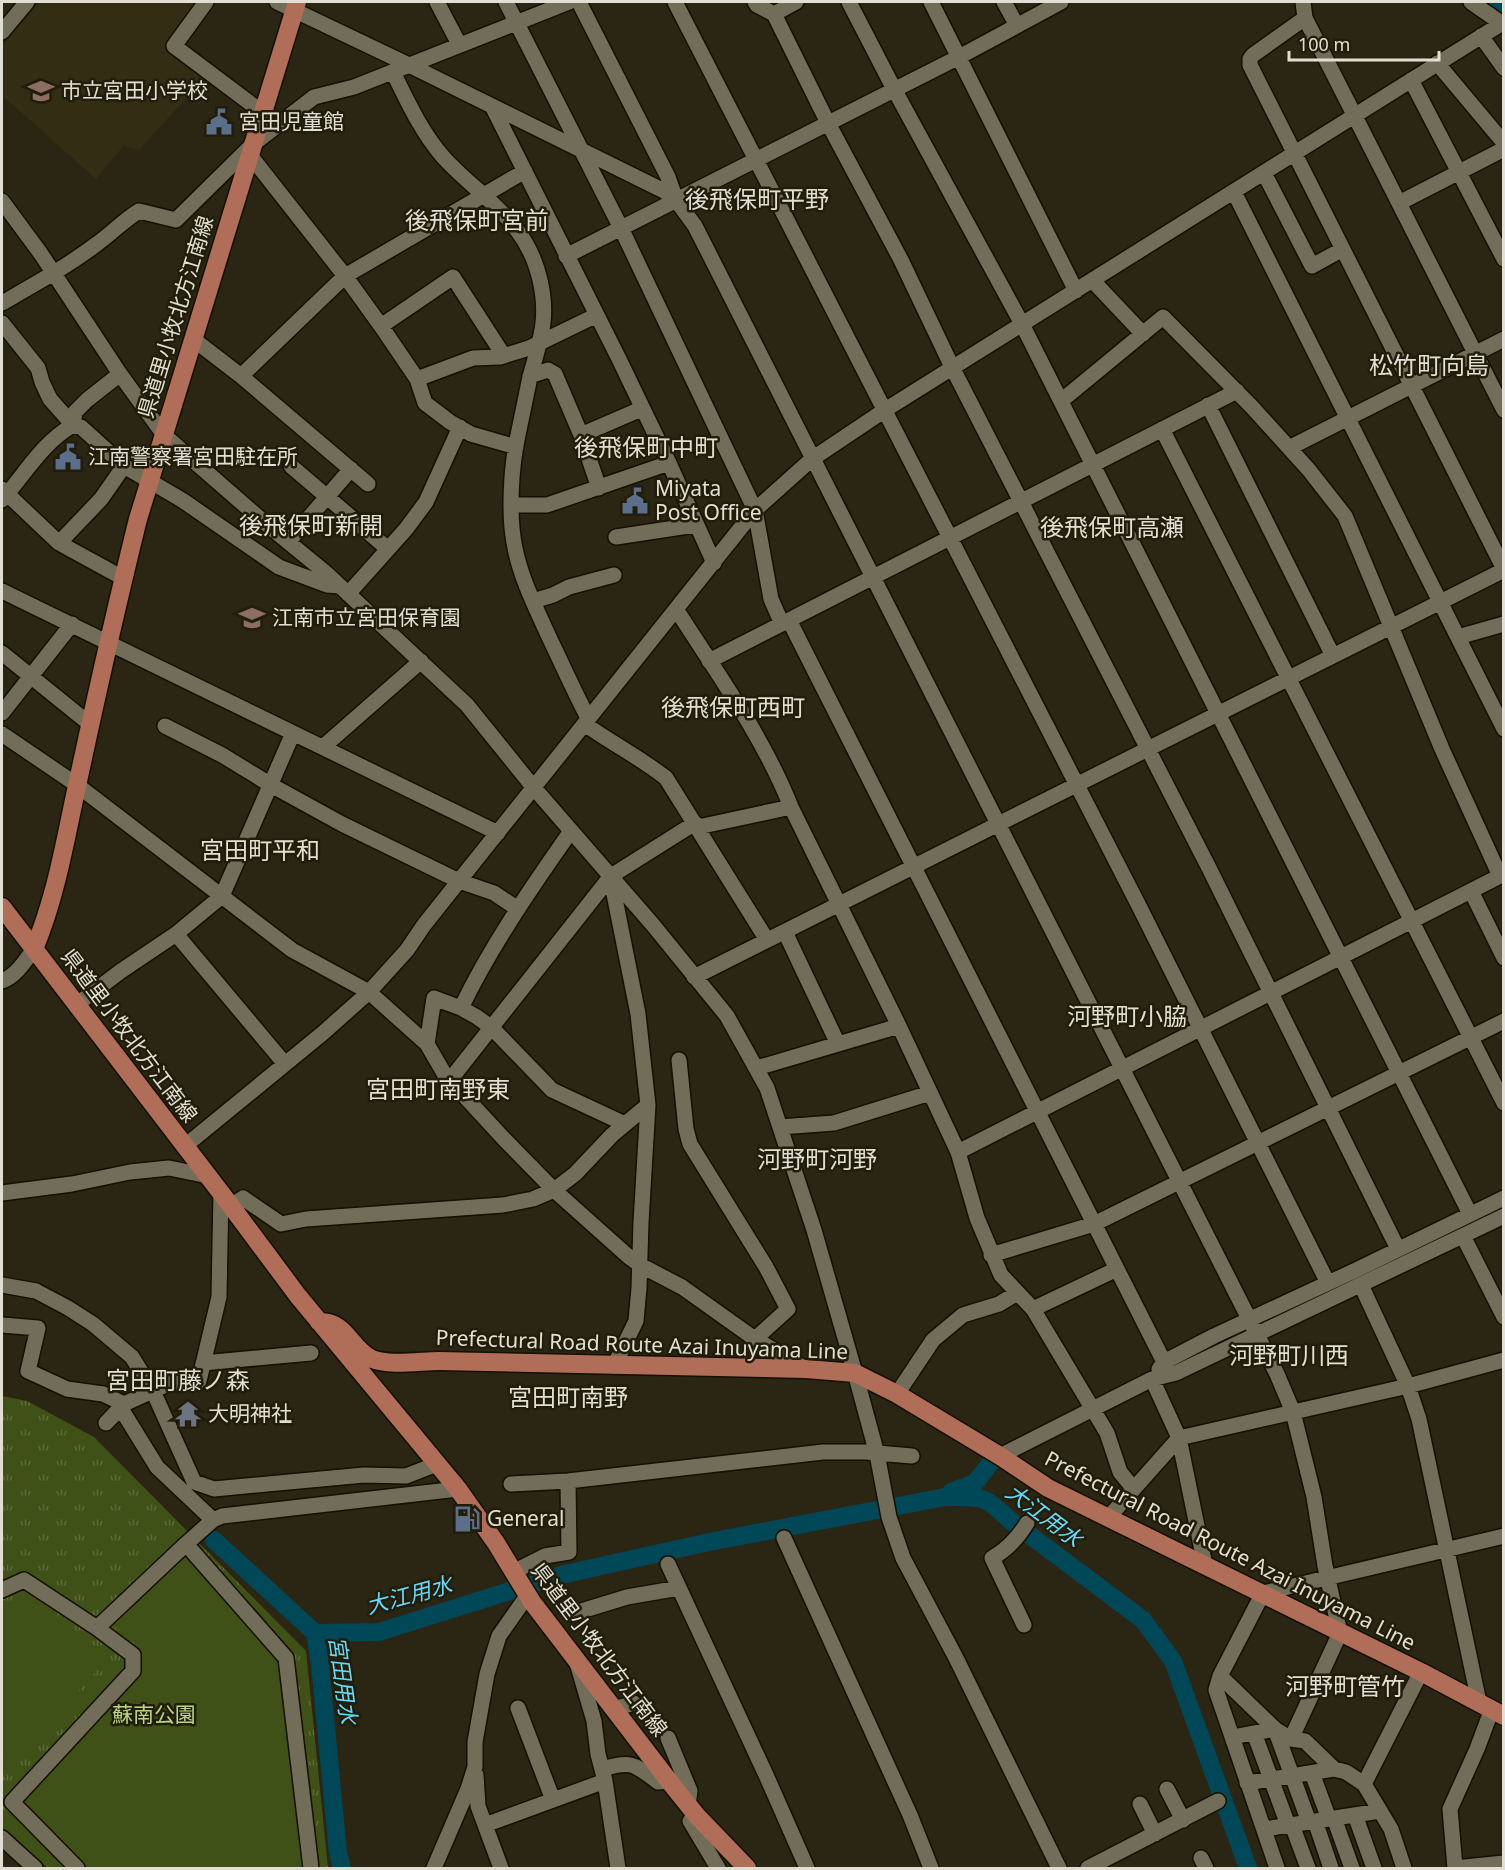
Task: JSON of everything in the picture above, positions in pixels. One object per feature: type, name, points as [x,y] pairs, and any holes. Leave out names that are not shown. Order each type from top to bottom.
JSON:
[{"type":"main road","name":"県道里小牧北方江南線","points":[[295,6],[150,479],[123,578],[47,915],[34,949],[319,1322],[458,1489],[483,1523],[527,1596],[692,1810],[747,1869]]},
{"type":"main road","points":[[2,908],[34,949]]},
{"type":"main road","name":"Prefectural Road Route Azai Inuyama Line","points":[[319,1322],[338,1325],[362,1353],[374,1360],[386,1362],[439,1361],[855,1372],[897,1394],[1048,1488],[1263,1593],[1496,1711]]},
{"type":"street","points":[[2,32],[27,2]]},
{"type":"street","points":[[206,2],[174,46],[262,112]]},
{"type":"street","points":[[276,2],[295,6],[493,108],[664,191],[676,200],[695,226],[1277,1374],[1293,1412],[1314,1497],[1340,1633],[1291,1739]]},
{"type":"street","points":[[437,2],[459,44]]},
{"type":"street","points":[[506,2],[621,228],[755,510],[771,599],[914,867],[1164,1362]]},
{"type":"street","points":[[2,303],[53,274],[99,243],[123,221],[139,211],[176,220],[251,149],[314,97],[354,87],[569,2]]},
{"type":"street","points":[[579,2],[668,177],[676,200]]},
{"type":"street","points":[[675,2],[1202,1028],[1328,1283]]},
{"type":"street","points":[[755,2],[774,14],[828,123],[901,260],[952,369],[1271,993],[1398,1249]]},
{"type":"street","points":[[774,14],[796,2]]},
{"type":"street","points":[[849,2],[1022,324],[1470,1214]]},
{"type":"street","points":[[931,2],[1077,291]]},
{"type":"street","points":[[1004,2],[1016,24]]},
{"type":"street","points":[[566,256],[959,57],[1016,24],[1061,2]]},
{"type":"street","points":[[1303,2],[1305,18],[1503,410]]},
{"type":"street","points":[[185,1146],[323,1033],[369,992],[407,950],[424,925],[755,510],[812,459],[885,410],[1503,23],[1471,2]]},
{"type":"street","points":[[694,977],[1503,569],[1250,65],[1250,59],[1305,18]]},
{"type":"street","points":[[1481,36],[1503,68]]},
{"type":"street","points":[[1437,63],[1503,143]]},
{"type":"street","points":[[393,72],[410,105],[442,155],[516,226],[529,246],[537,267],[545,305],[541,342],[531,376],[512,466],[512,526],[515,550],[533,601],[590,727],[613,744],[642,759],[666,778],[767,940]]},
{"type":"street","points":[[1412,80],[1503,259]]},
{"type":"street","points":[[493,108],[669,463],[714,563]]},
{"type":"street","points":[[251,149],[381,326],[417,379],[425,403],[460,427],[492,441],[516,447]]},
{"type":"street","points":[[1399,203],[1503,149]]},
{"type":"street","points":[[241,376],[345,276],[525,171]]},
{"type":"street","points":[[1264,173],[1312,266],[1343,249]]},
{"type":"street","points":[[1234,192],[1503,729]]},
{"type":"street","points":[[2,201],[164,435],[344,590],[467,705],[534,788],[653,925],[727,1016],[767,1088],[780,1128],[835,1299],[877,1454],[888,1509],[903,1558],[956,1658],[1059,1869]]},
{"type":"street","points":[[381,326],[453,277],[504,356]]},
{"type":"street","points":[[1092,280],[1143,333]]},
{"type":"street","points":[[417,379],[473,358],[504,356],[541,342],[597,315]]},
{"type":"street","points":[[958,1152],[1500,876],[1442,749],[1345,516],[1289,448],[1237,391],[1163,317],[1098,373],[1061,401]]},
{"type":"street","points":[[2,323],[38,368],[50,399],[73,424],[81,426],[124,466],[150,479],[279,567],[344,590]]},
{"type":"street","points":[[193,339],[241,376],[368,484]]},
{"type":"street","points":[[1289,448],[1503,339]]},
{"type":"street","points":[[531,376],[548,370],[555,374],[581,435],[598,488]]},
{"type":"street","points":[[120,374],[87,399],[75,412],[73,424],[59,433],[3,495],[59,543],[123,578]]},
{"type":"street","points":[[709,661],[1237,391]]},
{"type":"street","points":[[1208,405],[1333,656]]},
{"type":"street","points":[[581,435],[642,409]]},
{"type":"street","points":[[344,590],[388,549],[426,502],[460,427]]},
{"type":"street","points":[[1162,429],[1503,1103]]},
{"type":"street","points":[[512,504],[547,505],[669,463]]},
{"type":"street","points":[[59,543],[100,499],[124,466]]},
{"type":"street","points":[[291,466],[388,549]]},
{"type":"street","points":[[288,542],[351,469]]},
{"type":"street","points":[[616,537],[695,525]]},
{"type":"street","points":[[533,601],[554,595],[569,587],[614,575]]},
{"type":"street","points":[[2,591],[498,833]]},
{"type":"street","points":[[676,609],[776,770],[791,807],[958,1152],[977,1218],[1001,1275],[1033,1309],[1107,1433],[1120,1472],[1133,1488]]},
{"type":"street","points":[[2,713],[72,624]]},
{"type":"street","points":[[1458,637],[1503,624]]},
{"type":"street","points":[[2,653],[91,725]]},
{"type":"street","points":[[323,747],[421,661]]},
{"type":"street","points":[[165,726],[222,755],[342,824],[459,881],[494,893],[518,909]]},
{"type":"street","points":[[76,1005],[121,971],[177,934],[222,896],[293,733]]},
{"type":"street","points":[[2,734],[77,785],[292,950],[369,992],[427,1044],[450,1080],[554,1190],[640,1265],[682,1287],[755,1339],[806,1369]]},
{"type":"street","points":[[450,1080],[611,876],[696,825],[791,807]]},
{"type":"street","points":[[461,1008],[476,978],[518,909],[571,831]]},
{"type":"street","points":[[611,876],[638,1014],[648,1105],[636,1321],[614,1366]]},
{"type":"street","points":[[1471,891],[1503,958]]},
{"type":"street","points":[[785,932],[838,1044]]},
{"type":"street","points":[[177,934],[285,1064]]},
{"type":"street","points":[[2,981],[22,966],[34,949]]},
{"type":"street","points":[[427,1044],[434,998],[461,1008],[492,1028],[552,1090],[625,1124]]},
{"type":"street","points":[[991,1254],[1094,1224],[1503,1021]]},
{"type":"street","points":[[757,1068],[899,1026]]},
{"type":"street","points":[[679,1060],[686,1129],[690,1144],[766,1267],[788,1309],[755,1339]]},
{"type":"street","points":[[780,1128],[834,1123],[930,1093]]},
{"type":"street","points":[[106,1423],[122,1406],[168,1384],[199,1381],[219,1297],[226,1199],[243,1198],[281,1224],[306,1219],[503,1205],[533,1199],[554,1190],[575,1174],[625,1124],[648,1105]]},
{"type":"street","points":[[2,1193],[72,1184],[130,1172],[169,1168],[208,1176]]},
{"type":"street","points":[[1152,1379],[1164,1362],[1503,1198]]},
{"type":"street","points":[[1000,1456],[1152,1379],[1176,1373],[1503,1216]]},
{"type":"street","points":[[1463,1236],[1503,1317]]},
{"type":"street","points":[[1033,1309],[1117,1269]]},
{"type":"street","points":[[2,1285],[36,1291],[93,1324],[132,1357],[153,1391],[194,1482],[214,1489],[364,1475],[406,1476],[438,1464]]},
{"type":"street","points":[[1361,1285],[1408,1386],[1419,1419],[1446,1550],[1496,1711],[1450,1809],[1455,1868],[1503,1863]]},
{"type":"street","points":[[897,1394],[933,1340],[963,1315],[999,1304],[1017,1293]]},
{"type":"street","points":[[2,1325],[38,1328],[28,1371],[67,1389],[103,1394],[122,1406],[157,1467],[213,1520]]},
{"type":"street","points":[[203,1363],[310,1353]]},
{"type":"street","points":[[1108,1518],[1179,1438],[1408,1386],[1503,1360]]},
{"type":"street","points":[[1152,1379],[1179,1438],[1205,1565]]},
{"type":"street","points":[[511,1484],[568,1481],[823,1452],[912,1455]]},
{"type":"street","points":[[513,1572],[544,1556],[569,1552],[568,1481]]},
{"type":"street","points":[[97,1628],[186,1544],[213,1520],[222,1516],[255,1510],[458,1489]]},
{"type":"street","points":[[1024,1528],[1005,1551],[992,1558],[1024,1624]]},
{"type":"street","points":[[1277,1869],[1216,1690],[1220,1676],[1263,1593],[1503,1536]]},
{"type":"street","points":[[784,1538],[910,1815],[931,1869]]},
{"type":"street","points":[[186,1544],[286,1658],[311,1869]]},
{"type":"street","points":[[668,1564],[807,1869]]},
{"type":"street","points":[[2,1590],[24,1580],[97,1628],[133,1655],[133,1671],[12,1802],[77,1869]]},
{"type":"street","points":[[578,1612],[627,1597],[679,1588]]},
{"type":"street","points":[[501,1869],[478,1806],[474,1742],[487,1674],[499,1635],[527,1596]]},
{"type":"street","points":[[575,1659],[592,1710],[618,1869]]},
{"type":"street","points":[[1364,1784],[1421,1672]]},
{"type":"street","points":[[1220,1676],[1275,1729],[1291,1739],[1305,1741],[1334,1770]]},
{"type":"street","points":[[614,1709],[634,1703]]},
{"type":"street","points":[[518,1708],[553,1800]]},
{"type":"street","points":[[1232,1737],[1275,1729]]},
{"type":"street","points":[[1275,1729],[1292,1776],[1352,1869]]},
{"type":"street","points":[[1254,1733],[1308,1869]]},
{"type":"street","points":[[668,1738],[690,1791],[692,1810],[690,1821],[718,1869]]},
{"type":"street","points":[[485,1825],[553,1800],[604,1775],[622,1763],[636,1766],[658,1782],[669,1780]]},
{"type":"street","points":[[434,1869],[475,1767]]},
{"type":"street","points":[[1247,1783],[1334,1770],[1346,1772],[1364,1784],[1375,1800],[1391,1829],[1404,1869]]},
{"type":"street","points":[[1312,1773],[1331,1869]]},
{"type":"street","points":[[1167,1789],[1183,1820]]},
{"type":"street","points":[[1088,1869],[1218,1801]]},
{"type":"street","points":[[1140,1804],[1155,1834]]},
{"type":"street","points":[[1264,1829],[1380,1811]]},
{"type":"street","points":[[1355,1815],[1374,1869]]},
{"type":"street","points":[[2,1838],[35,1869]]},
{"type":"shaded area","points":[[39,2],[198,2],[168,46],[204,78],[138,151],[124,145],[96,179],[2,95],[2,47]]},
{"type":"green space","name":"蘇南公園","points":[[2,1396],[27,1401],[94,1437],[306,1651],[328,1868],[48,1868],[2,1828]]},
{"type":"green space","points":[[186,1552],[283,1658],[306,1868],[85,1868],[19,1805],[137,1672],[135,1643],[114,1626],[112,1620]]},
{"type":"green space","points":[[22,1598],[109,1657],[12,1764],[2,1755],[2,1607]]},
{"type":"waterway","points":[[1486,2],[1504,14]]},
{"type":"waterway","points":[[951,1492],[975,1483],[992,1461]]},
{"type":"waterway","name":"大江用水","points":[[530,1585],[561,1575],[709,1542],[945,1497],[981,1499],[994,1506],[1143,1620],[1173,1661],[1248,1868]]},
{"type":"waterway","name":"宮田用水","points":[[214,1540],[315,1633],[338,1853],[342,1868]]},
{"type":"waterway","name":"大江用水","points":[[315,1633],[379,1632],[513,1590]]},
{"type":"place","name":"市立宮田小学校","points":[[41,91]]},
{"type":"place","name":"宮田児童館","points":[[219,122]]},
{"type":"place","name":"江南警察署宮田駐在所","points":[[68,457]]},
{"type":"place","name":"Miyata Post Office","points":[[635,501]]},
{"type":"place","name":"江南市立宮田保育園","points":[[252,618]]},
{"type":"place","name":"大明神社","points":[[188,1414]]},
{"type":"place","name":"General","points":[[467,1519]]},
{"type":"district","name":"後飛保町平野","points":[[757,200]]},
{"type":"district","name":"後飛保町宮前","points":[[477,221]]},
{"type":"district","name":"松竹町向島","points":[[1429,366]]},
{"type":"district","name":"後飛保町中町","points":[[646,448]]},
{"type":"district","name":"後飛保町新開","points":[[311,526]]},
{"type":"district","name":"後飛保町高瀬","points":[[1112,528]]},
{"type":"district","name":"後飛保町西町","points":[[733,708]]},
{"type":"district","name":"宮田町平和","points":[[260,851]]},
{"type":"district","name":"河野町小脇","points":[[1127,1017]]},
{"type":"district","name":"宮田町南野東","points":[[438,1090]]},
{"type":"district","name":"河野町河野","points":[[817,1160]]},
{"type":"district","name":"河野町川西","points":[[1289,1356]]},
{"type":"district","name":"宮田町藤ノ森","points":[[178,1381]]},
{"type":"district","name":"宮田町南野","points":[[568,1398]]},
{"type":"district","name":"河野町管竹","points":[[1345,1687]]}]
